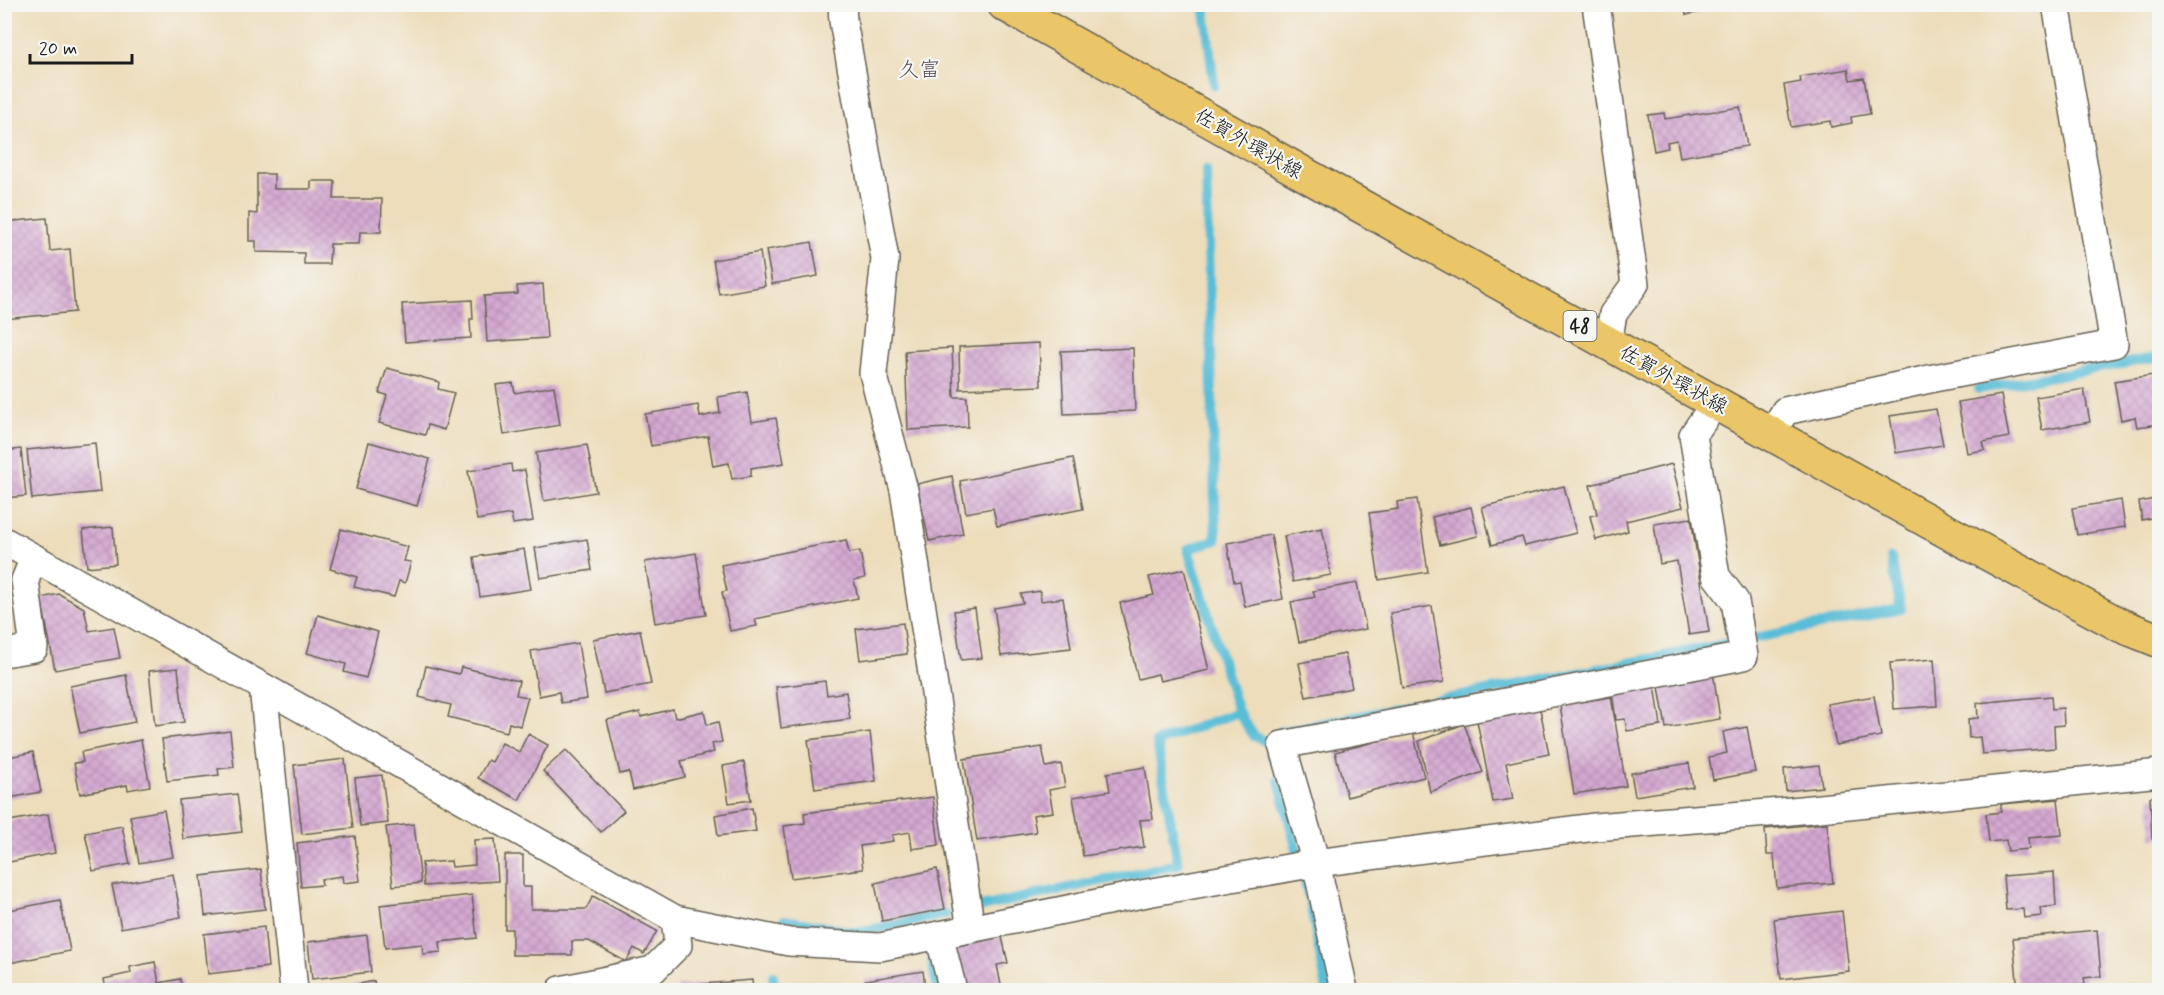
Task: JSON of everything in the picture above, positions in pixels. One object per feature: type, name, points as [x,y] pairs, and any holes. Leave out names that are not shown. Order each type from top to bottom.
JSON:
[{"type":"main road","name":"佐賀外環状線","points":[[1004,4],[1352,201],[1946,531],[2110,619],[2160,641]]},
{"type":"street","points":[[842,4],[843,21],[885,259],[873,373],[903,490],[971,929]]},
{"type":"street","points":[[1596,4],[1635,284],[1613,314],[1608,342]]},
{"type":"street","points":[[1772,433],[1785,411],[1934,378],[2114,344],[2056,4]]},
{"type":"street","points":[[1344,990],[1304,865],[1282,745],[1744,656],[1735,601],[1716,576],[1694,435],[1716,402]]},
{"type":"street","points":[[4,542],[675,919],[789,942],[880,947],[1147,893],[1304,865],[1595,827],[1781,812],[2160,773]]},
{"type":"street","points":[[4,653],[34,648],[25,580],[34,558]]},
{"type":"street","points":[[263,687],[294,990]]},
{"type":"street","points":[[561,990],[653,970],[678,945],[675,919]]},
{"type":"street","points":[[939,935],[953,990]]},
{"type":"building","points":[[1684,4],[1708,4],[1708,6],[1699,7],[1700,12],[1686,15]]},
{"type":"building","points":[[1848,69],[1850,80],[1864,78],[1870,114],[1851,117],[1852,123],[1831,127],[1830,121],[1791,127],[1784,85],[1801,82],[1800,77]]},
{"type":"building","points":[[1740,107],[1747,146],[1680,157],[1677,140],[1667,142],[1668,148],[1654,151],[1648,115],[1664,113],[1665,119]]},
{"type":"building","points":[[257,174],[274,174],[274,189],[311,189],[311,181],[335,181],[334,199],[382,199],[381,232],[360,232],[359,244],[330,244],[329,264],[304,264],[304,253],[256,252],[256,241],[249,241],[249,213],[257,214]]},
{"type":"building","points":[[47,218],[50,251],[70,249],[75,312],[4,319],[4,222]]},
{"type":"building","points":[[812,242],[818,276],[772,284],[766,250]]},
{"type":"building","points":[[760,252],[765,286],[719,294],[713,260]]},
{"type":"building","points":[[543,284],[547,338],[487,342],[484,296],[518,294],[517,286]]},
{"type":"building","points":[[472,300],[471,338],[405,342],[402,304]]},
{"type":"building","points":[[1039,343],[1041,386],[960,389],[959,347]]},
{"type":"building","points":[[952,348],[954,397],[967,397],[968,427],[908,430],[905,351]]},
{"type":"building","points":[[1133,348],[1135,411],[1064,414],[1061,351]]},
{"type":"building","points":[[387,368],[439,382],[438,389],[454,393],[444,430],[428,425],[425,435],[379,423],[387,395],[379,393]]},
{"type":"building","points":[[2160,374],[2160,424],[2137,427],[2135,417],[2121,420],[2114,381]]},
{"type":"building","points":[[513,383],[515,393],[554,386],[560,425],[504,435],[496,385]]},
{"type":"building","points":[[2084,389],[2090,422],[2042,430],[2036,397]]},
{"type":"building","points":[[747,392],[752,422],[776,418],[784,463],[751,468],[751,476],[732,479],[729,463],[713,466],[708,436],[651,446],[645,414],[698,405],[700,417],[720,413],[718,397]]},
{"type":"building","points":[[2001,395],[2009,437],[1983,442],[1985,450],[1967,453],[1958,402]]},
{"type":"building","points":[[1936,409],[1943,445],[1896,453],[1890,416]]},
{"type":"building","points":[[369,442],[430,459],[417,506],[356,489]]},
{"type":"building","points":[[95,443],[100,492],[32,499],[27,450]]},
{"type":"building","points":[[587,445],[596,492],[544,501],[536,453]]},
{"type":"building","points":[[21,449],[26,496],[4,498],[4,451]]},
{"type":"building","points":[[1073,458],[1083,509],[997,526],[993,508],[966,513],[960,481]]},
{"type":"building","points":[[511,464],[512,472],[525,470],[533,521],[513,524],[511,514],[477,520],[468,471]]},
{"type":"building","points":[[1672,464],[1683,507],[1626,521],[1628,531],[1596,540],[1590,516],[1597,514],[1590,485]]},
{"type":"building","points":[[952,476],[963,534],[929,541],[917,484]]},
{"type":"building","points":[[1564,486],[1576,533],[1525,546],[1522,537],[1492,545],[1482,507]]},
{"type":"building","points":[[2160,498],[2160,532],[2158,532],[2156,517],[2142,520],[2139,502]]},
{"type":"building","points":[[1417,499],[1428,572],[1379,580],[1369,513],[1398,509],[1397,502]]},
{"type":"building","points":[[2121,500],[2125,527],[2077,535],[2072,508]]},
{"type":"building","points":[[1471,507],[1478,536],[1440,545],[1432,517]]},
{"type":"building","points":[[1691,518],[1709,632],[1689,635],[1677,561],[1660,564],[1654,524]]},
{"type":"building","points":[[113,527],[116,564],[87,567],[83,530]]},
{"type":"building","points":[[1322,528],[1331,575],[1293,582],[1284,536]]},
{"type":"building","points":[[341,529],[408,547],[404,561],[411,562],[405,583],[399,581],[394,597],[354,587],[357,577],[330,569]]},
{"type":"building","points":[[1271,535],[1283,599],[1245,607],[1240,581],[1234,582],[1227,543]]},
{"type":"building","points":[[587,539],[592,570],[540,578],[535,548]]},
{"type":"building","points":[[846,540],[849,553],[860,551],[865,578],[854,580],[858,598],[755,619],[757,626],[730,631],[722,592],[727,591],[721,565]]},
{"type":"building","points":[[524,549],[531,589],[480,597],[474,557]]},
{"type":"building","points":[[696,553],[706,615],[655,623],[645,562]]},
{"type":"building","points":[[1184,569],[1209,670],[1160,681],[1158,674],[1138,679],[1120,603],[1154,595],[1149,577]]},
{"type":"building","points":[[1357,583],[1366,629],[1299,642],[1291,602],[1315,597],[1313,591]]},
{"type":"building","points":[[1040,591],[1041,601],[1063,598],[1071,648],[1001,656],[994,608],[1023,603],[1021,594]]},
{"type":"building","points":[[59,594],[84,608],[89,631],[114,627],[120,658],[55,670],[41,598]]},
{"type":"building","points":[[1432,606],[1444,682],[1402,688],[1390,613]]},
{"type":"building","points":[[975,608],[982,658],[961,660],[954,611]]},
{"type":"building","points":[[318,615],[378,632],[366,678],[344,672],[346,664],[307,653]]},
{"type":"building","points":[[903,623],[907,654],[860,660],[856,629]]},
{"type":"building","points":[[640,630],[651,684],[604,693],[593,639]]},
{"type":"building","points":[[578,643],[587,699],[561,703],[559,692],[539,696],[531,651]]},
{"type":"building","points":[[1345,654],[1352,688],[1306,697],[1299,663]]},
{"type":"building","points":[[1934,659],[1937,706],[1894,709],[1890,663]]},
{"type":"building","points":[[426,666],[459,674],[461,667],[519,681],[516,695],[528,697],[520,726],[509,723],[507,732],[448,717],[451,705],[419,697]]},
{"type":"building","points":[[178,668],[184,722],[155,726],[149,671]]},
{"type":"building","points":[[1713,672],[1720,719],[1666,728],[1658,681]]},
{"type":"building","points":[[126,675],[135,722],[80,733],[70,686]]},
{"type":"building","points":[[825,681],[827,695],[846,692],[850,719],[781,728],[776,687]]},
{"type":"building","points":[[1655,685],[1661,726],[1627,731],[1625,719],[1616,720],[1612,692]]},
{"type":"building","points":[[1874,696],[1881,736],[1836,745],[1827,704]]},
{"type":"building","points":[[2051,696],[2052,709],[2063,708],[2064,725],[2054,726],[2055,748],[1982,754],[1980,737],[1969,738],[1968,719],[1978,718],[1977,703]]},
{"type":"building","points":[[1611,697],[1626,786],[1574,794],[1560,705]]},
{"type":"building","points":[[673,709],[675,718],[704,711],[707,725],[718,722],[722,742],[712,744],[714,752],[681,761],[685,777],[633,790],[629,772],[620,774],[607,720],[640,712],[641,717]]},
{"type":"building","points":[[1540,709],[1549,754],[1506,763],[1513,799],[1493,802],[1477,721]]},
{"type":"building","points":[[1464,724],[1483,772],[1430,792],[1419,741]]},
{"type":"building","points":[[1747,727],[1755,772],[1713,780],[1709,757],[1727,753],[1723,732]]},
{"type":"building","points":[[230,731],[234,767],[218,769],[219,775],[167,781],[162,739]]},
{"type":"building","points":[[870,732],[876,781],[815,789],[808,740]]},
{"type":"building","points":[[1413,732],[1424,777],[1347,797],[1335,752]]},
{"type":"building","points":[[528,734],[548,745],[519,800],[478,778],[488,760],[492,762],[502,743],[519,752]]},
{"type":"building","points":[[141,740],[150,786],[128,790],[127,785],[80,794],[74,763],[83,762],[81,752]]},
{"type":"building","points":[[1042,747],[1046,767],[1061,764],[1065,787],[1049,790],[1053,812],[1033,815],[1036,832],[977,841],[964,759]]},
{"type":"building","points":[[566,750],[624,811],[601,832],[543,771]]},
{"type":"building","points":[[33,752],[41,792],[4,799],[4,758]]},
{"type":"building","points":[[345,759],[353,828],[302,834],[294,765]]},
{"type":"building","points":[[744,762],[751,800],[729,803],[723,766]]},
{"type":"building","points":[[1689,763],[1693,787],[1635,796],[1631,773]]},
{"type":"building","points":[[1819,765],[1822,787],[1786,791],[1784,769]]},
{"type":"building","points":[[1145,767],[1153,819],[1140,820],[1144,847],[1083,856],[1073,797],[1110,791],[1107,773]]},
{"type":"building","points":[[382,775],[388,823],[360,826],[355,778]]},
{"type":"building","points":[[237,794],[242,832],[183,839],[179,800]]},
{"type":"building","points":[[2160,796],[2160,838],[2152,839],[2150,797]]},
{"type":"building","points":[[933,797],[939,845],[912,849],[910,832],[892,835],[893,841],[860,846],[863,869],[791,878],[784,826],[805,823],[804,813]]},
{"type":"building","points":[[2058,799],[2062,835],[2028,838],[2029,849],[2008,851],[2006,840],[1989,842],[1986,814],[2001,812],[2001,804]]},
{"type":"building","points":[[752,808],[756,831],[718,836],[715,815]]},
{"type":"building","points":[[164,810],[173,857],[139,863],[130,816]]},
{"type":"building","points":[[48,814],[55,853],[4,863],[4,822]]},
{"type":"building","points":[[1827,823],[1833,883],[1777,888],[1774,855],[1767,855],[1765,829]]},
{"type":"building","points":[[414,824],[421,883],[393,886],[386,827]]},
{"type":"building","points":[[122,826],[130,864],[93,871],[85,833]]},
{"type":"building","points":[[355,836],[360,881],[343,883],[342,876],[321,879],[322,885],[301,887],[297,843]]},
{"type":"building","points":[[495,839],[498,881],[424,886],[422,863],[451,861],[452,867],[475,865],[474,840]]},
{"type":"building","points":[[505,855],[523,855],[523,887],[531,887],[531,909],[586,909],[593,896],[657,931],[644,954],[634,948],[626,962],[589,941],[572,941],[572,955],[512,955],[512,929],[505,929]]},
{"type":"building","points":[[261,869],[265,909],[205,916],[201,876]]},
{"type":"building","points":[[937,869],[945,909],[882,921],[875,883]]},
{"type":"building","points":[[2054,872],[2056,906],[2040,908],[2041,916],[2024,918],[2023,909],[2006,910],[2003,876]]},
{"type":"building","points":[[173,874],[181,917],[121,928],[112,885]]},
{"type":"building","points":[[472,895],[477,938],[440,942],[441,952],[423,954],[422,944],[385,948],[380,905]]},
{"type":"building","points":[[60,900],[70,951],[4,964],[4,911]]},
{"type":"building","points":[[1842,911],[1849,971],[1781,979],[1774,919]]},
{"type":"building","points":[[264,927],[268,967],[208,974],[204,934]]},
{"type":"building","points":[[2097,930],[2101,976],[2084,978],[2085,985],[2018,990],[2013,938]]},
{"type":"building","points":[[367,935],[371,972],[312,979],[308,942]]},
{"type":"building","points":[[1002,937],[1008,963],[997,965],[1002,990],[962,990],[953,947]]},
{"type":"building","points":[[155,962],[159,983],[180,979],[182,990],[106,990],[104,979],[131,973],[130,967]]},
{"type":"building","points":[[923,971],[925,987],[933,986],[933,990],[867,990],[865,980]]},
{"type":"building","points":[[752,980],[753,990],[678,990],[677,986]]},
{"type":"building","points":[[374,981],[376,990],[345,990],[345,987]]},
{"type":"building","points":[[860,987],[861,990],[841,990],[841,989]]},
{"type":"waterway","points":[[1204,4],[1214,85]]},
{"type":"waterway","points":[[1206,170],[1216,540],[1188,549],[1238,712],[1254,736],[1269,743],[1272,757]]},
{"type":"waterway","points":[[1979,389],[2160,357]]},
{"type":"waterway","points":[[1273,739],[1280,732],[1901,609],[1891,558]]},
{"type":"waterway","points":[[981,907],[1178,864],[1157,742],[1238,712]]},
{"type":"waterway","points":[[1279,780],[1310,902],[1327,990]]},
{"type":"waterway","points":[[784,920],[857,933],[946,914]]},
{"type":"waterway","points":[[932,961],[938,990]]},
{"type":"waterway","points":[[773,976],[774,990]]},
{"type":"district","name":"久富","points":[[919,69]]}]
